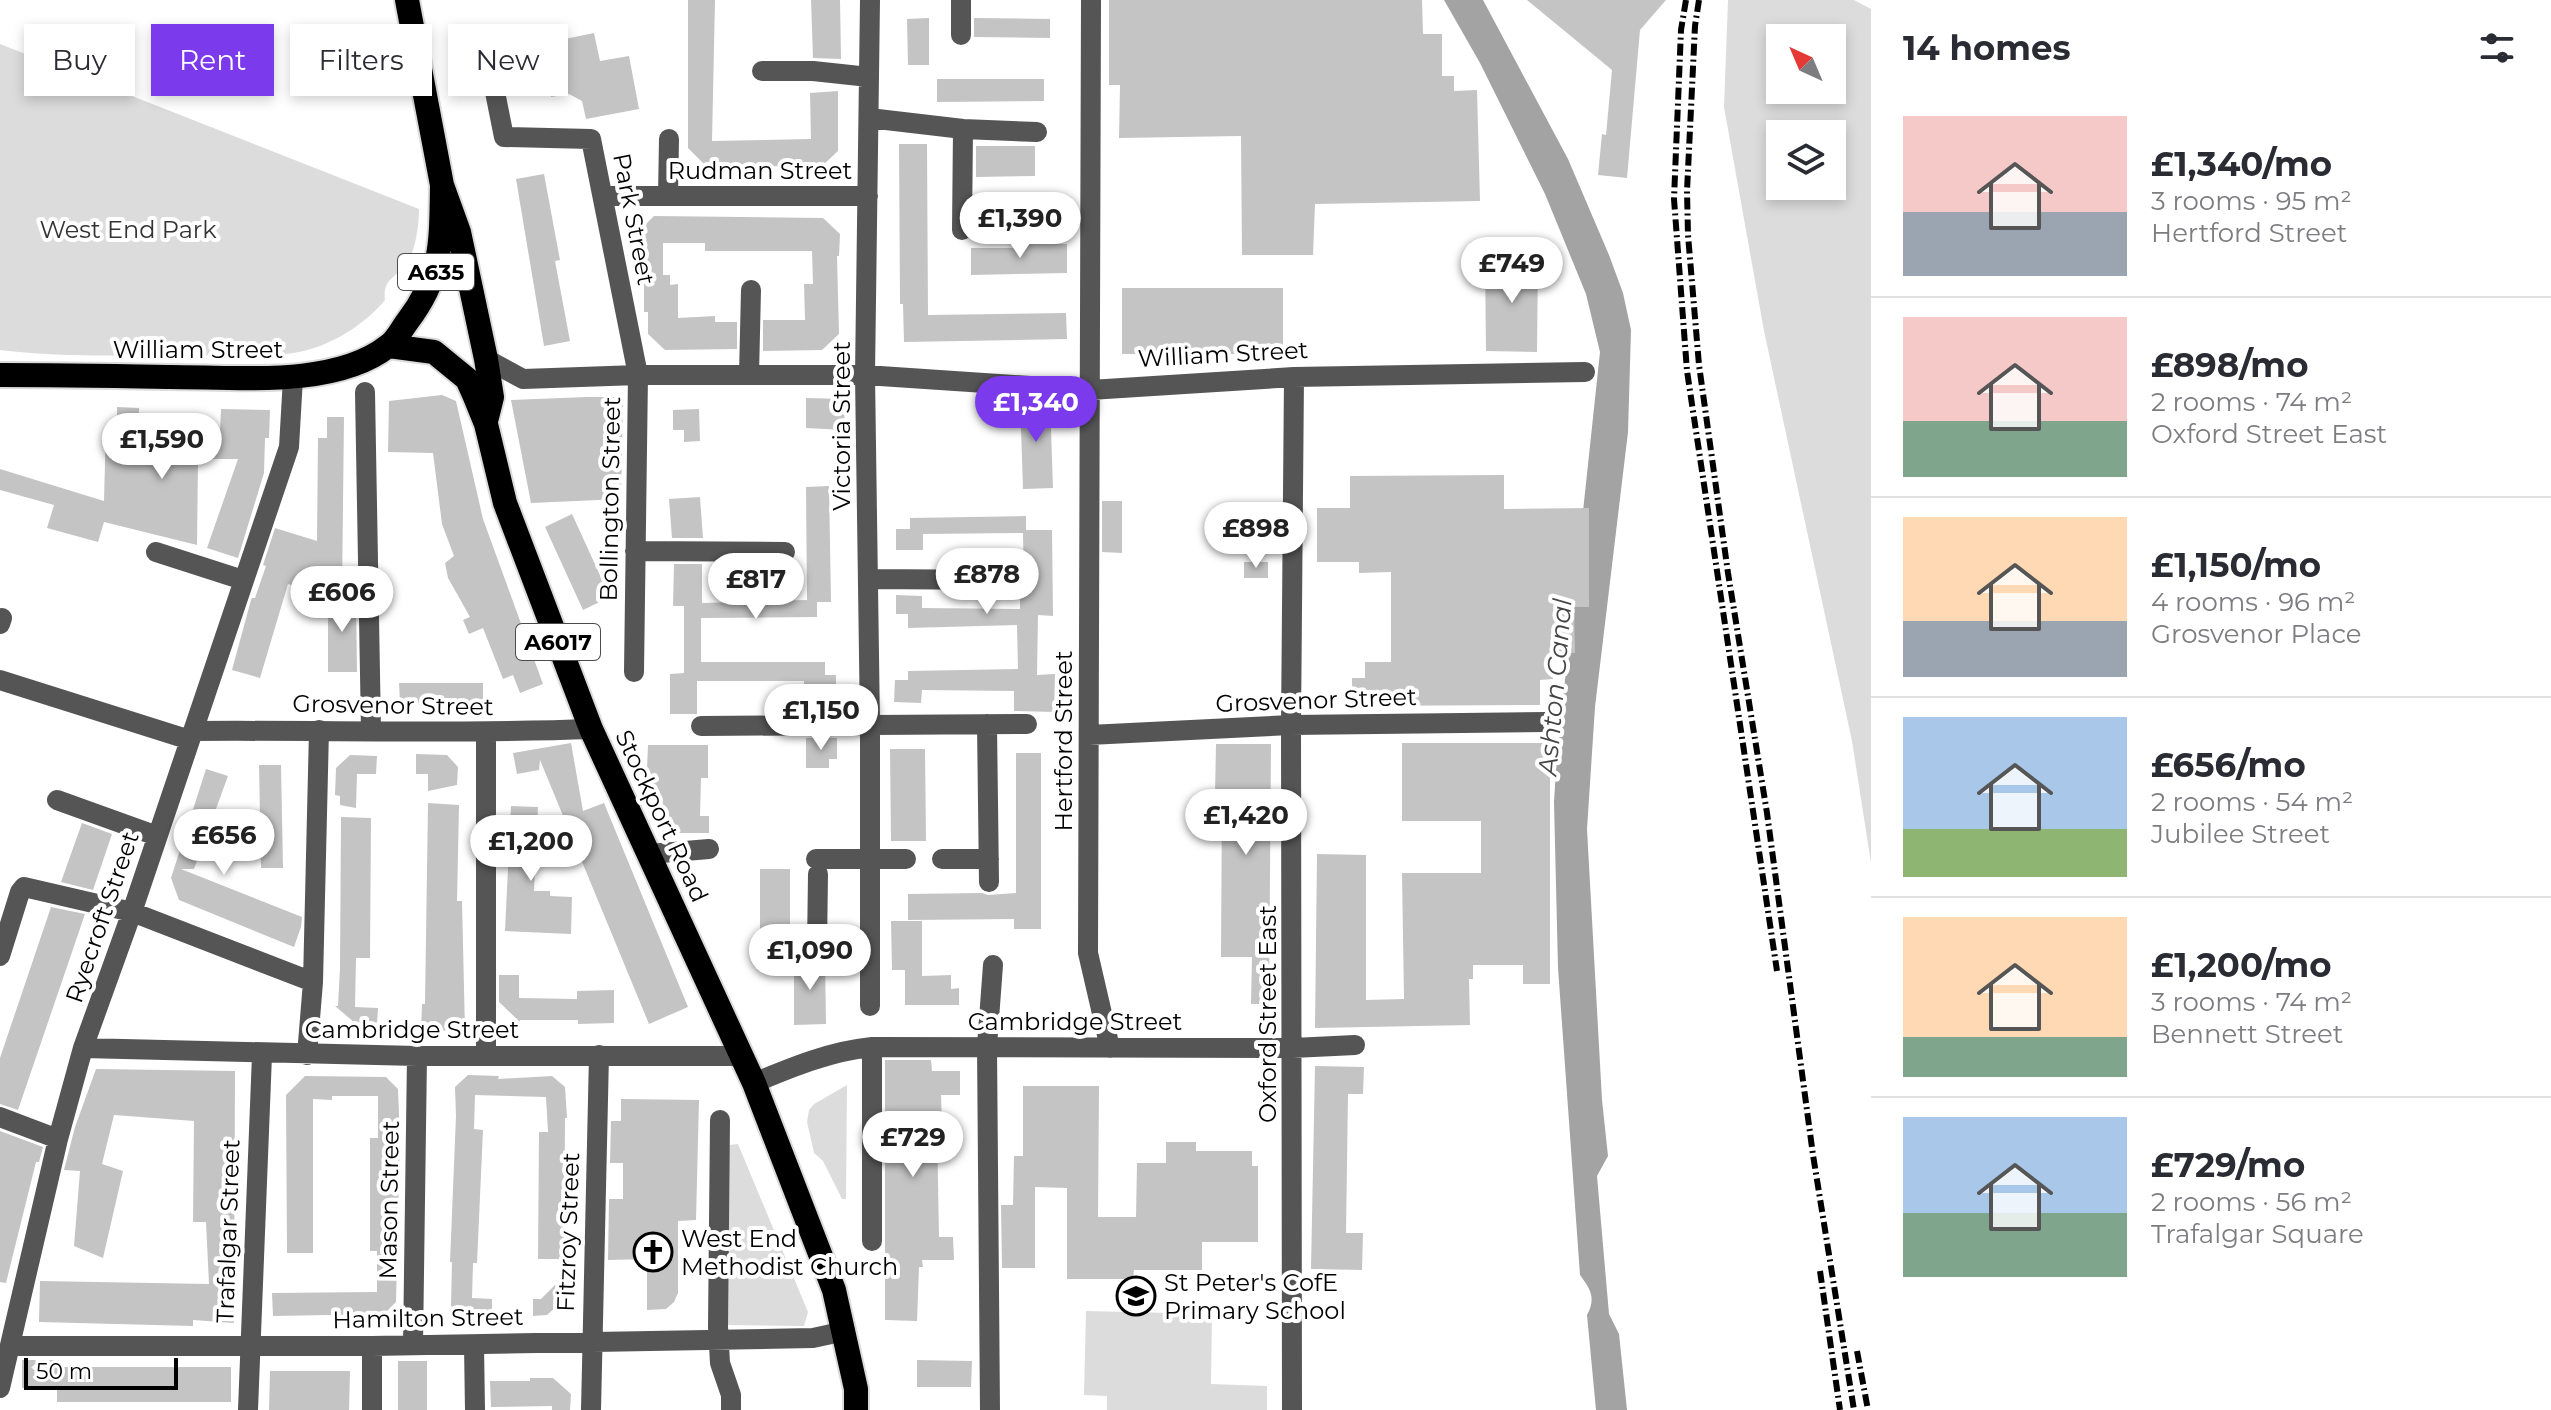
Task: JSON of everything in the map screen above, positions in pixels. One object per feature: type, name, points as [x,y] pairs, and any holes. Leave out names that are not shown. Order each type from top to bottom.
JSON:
[{"type":"highway","name":"Stockport Road","points":[[407,0],[442,185],[459,232],[486,359],[492,397],[486,424]]},
{"type":"highway","name":"A635","points":[[389,346],[414,313],[435,275],[442,235],[442,185]]},
{"type":"highway","name":"Stockport Road","points":[[389,346],[434,352],[467,379],[486,424],[505,503],[591,729],[754,1083],[834,1290],[856,1389],[856,1410]]},
{"type":"highway","name":"William Street","points":[[0,375],[293,378],[345,369],[389,346]]},
{"type":"street","name":"Victoria Street","points":[[870,0],[865,375],[870,1006]]},
{"type":"street","points":[[961,0],[961,35]]},
{"type":"street","name":"Hertford Street","points":[[1091,0],[1088,953],[1110,1048]]},
{"type":"street","points":[[762,71],[813,71],[869,77]]},
{"type":"street","name":"Park Street","points":[[496,96],[504,137],[591,139],[638,375]]},
{"type":"street","points":[[869,118],[963,129],[1037,132]]},
{"type":"street","points":[[962,230],[963,129]]},
{"type":"street","points":[[668,196],[669,139]]},
{"type":"street","name":"Rudman Street","points":[[604,196],[868,196]]},
{"type":"street","points":[[749,375],[751,290]]},
{"type":"street","name":"William Street","points":[[486,359],[523,379],[638,375],[865,375],[1090,390],[1294,377],[1585,372]]},
{"type":"street","name":"Bollington Street","points":[[634,672],[638,375]]},
{"type":"street","name":"Oxford Street East","points":[[1292,1410],[1294,377]]},
{"type":"street","name":"Ryecroft Street","points":[[0,1388],[58,1139],[83,1048],[289,447],[293,378]]},
{"type":"street","points":[[365,392],[371,730]]},
{"type":"street","points":[[635,551],[785,552]]},
{"type":"street","points":[[156,552],[243,580]]},
{"type":"street","points":[[868,579],[1010,580]]},
{"type":"street","name":"Grosvenor Street","points":[[0,680],[192,736],[319,730],[486,733],[591,729]]},
{"type":"street","name":"Grosvenor Street","points":[[1089,735],[1291,725],[1546,722]]},
{"type":"street","points":[[987,724],[989,882]]},
{"type":"street","points":[[701,726],[1027,724]]},
{"type":"street","points":[[307,1055],[313,982],[319,730]]},
{"type":"street","points":[[486,733],[486,1055]]},
{"type":"street","points":[[57,800],[157,836]]},
{"type":"street","points":[[649,854],[709,849]]},
{"type":"street","points":[[870,948],[817,948],[817,866],[870,859],[906,859]]},
{"type":"street","points":[[942,859],[989,859]]},
{"type":"street","points":[[0,956],[24,887],[132,912],[313,982]]},
{"type":"street","points":[[990,1410],[987,1046],[993,965]]},
{"type":"street","name":"Cambridge Street","points":[[754,1083],[848,1049],[872,1047],[1293,1048],[1355,1045]]},
{"type":"street","points":[[872,1047],[872,1241]]},
{"type":"street","name":"Cambridge Street","points":[[83,1048],[262,1055],[741,1056]]},
{"type":"street","name":"Trafalgar Street","points":[[248,1410],[262,1055]]},
{"type":"street","name":"Fitzroy Street","points":[[591,1410],[599,1055]]},
{"type":"street","name":"Mason Street","points":[[413,1345],[417,1056]]},
{"type":"street","points":[[0,1117],[58,1139]]},
{"type":"street","points":[[720,1120],[719,1340],[720,1363],[731,1395],[731,1410]]},
{"type":"street","name":"Hamilton Street","points":[[11,1346],[474,1345],[813,1338],[845,1331]]},
{"type":"street","points":[[474,1345],[475,1410]]},
{"type":"street","points":[[372,1346],[372,1410]]},
{"type":"green space","points":[[1728,0],[1854,0],[1871,9],[1871,863],[1852,741],[1764,331],[1724,107]]},
{"type":"green space","name":"West End Park","points":[[0,44],[24,53],[24,96],[132,96],[419,209],[413,250],[405,267],[386,286],[385,300],[359,325],[316,347],[263,356],[97,356],[0,350]]},
{"type":"green space","points":[[847,1085],[846,1199],[842,1199],[823,1161],[814,1153],[807,1122],[809,1110],[814,1104]]},
{"type":"green space","points":[[738,1144],[808,1312],[804,1326],[727,1325],[729,1145]]},
{"type":"green space","points":[[1086,1311],[1212,1314],[1211,1384],[1267,1386],[1267,1410],[1107,1410],[1107,1396],[1084,1395]]},
{"type":"shaded area","points":[[1444,0],[1483,0],[1568,159],[1623,293],[1631,330],[1628,432],[1595,707],[1587,829],[1608,1156],[1597,1176],[1609,1314],[1619,1334],[1627,1410],[1596,1410],[1587,1315],[1592,1299],[1580,1275],[1558,968],[1554,802],[1557,755],[1600,352],[1586,294],[1545,194],[1480,63]]},
{"type":"building","points":[[688,0],[715,0],[712,141],[811,139],[810,93],[838,91],[838,151],[821,167],[705,165],[688,148]]},
{"type":"building","points":[[811,0],[840,0],[841,59],[813,58]]},
{"type":"building","points":[[1109,0],[1422,0],[1423,34],[1442,34],[1442,76],[1454,76],[1454,91],[1477,90],[1480,201],[1315,204],[1313,255],[1242,255],[1241,136],[1119,138],[1120,85],[1109,85]]},
{"type":"building","points":[[1527,0],[1666,0],[1640,30],[1627,178],[1598,175],[1602,134],[1606,135],[1612,70]]},
{"type":"building","points":[[929,18],[929,65],[908,65],[907,19]]},
{"type":"building","points":[[974,18],[1050,19],[1050,38],[974,37]]},
{"type":"building","points":[[594,33],[600,61],[629,56],[639,109],[586,119],[582,101],[568,94],[568,38]]},
{"type":"building","points":[[937,79],[1044,79],[1044,101],[937,102]]},
{"type":"building","points":[[899,144],[927,144],[928,315],[1066,313],[1067,339],[904,342],[903,304],[900,304]]},
{"type":"building","points":[[976,146],[1035,146],[1035,176],[976,177]]},
{"type":"building","points":[[544,174],[560,260],[555,261],[570,341],[544,346],[516,179]]},
{"type":"building","points":[[654,216],[823,218],[840,234],[837,256],[839,334],[822,350],[763,351],[763,320],[805,320],[804,284],[813,284],[812,251],[705,251],[705,243],[663,243],[663,275],[670,275],[670,285],[678,284],[678,318],[715,316],[715,322],[737,322],[737,349],[665,350],[648,334],[648,312],[644,312],[644,275],[639,275],[637,258],[637,233]]},
{"type":"building","points":[[1024,244],[1067,244],[1067,273],[971,275],[971,248],[1024,248]]},
{"type":"building","points":[[1485,259],[1538,260],[1537,352],[1486,351]]},
{"type":"building","points":[[1122,288],[1283,288],[1283,354],[1122,354]]},
{"type":"building","points":[[442,395],[456,401],[483,519],[543,684],[520,693],[513,675],[503,679],[483,628],[469,634],[463,620],[470,617],[448,578],[445,563],[454,556],[442,524],[433,453],[388,452],[389,401]]},
{"type":"building","points":[[623,397],[621,499],[531,503],[511,400]]},
{"type":"building","points":[[806,398],[845,399],[844,430],[806,428]]},
{"type":"building","points":[[1020,398],[1050,400],[1053,488],[1023,489]]},
{"type":"building","points":[[117,407],[139,408],[139,431],[220,432],[221,409],[270,410],[264,473],[238,558],[207,548],[238,459],[198,459],[197,545],[104,522],[98,542],[47,528],[54,505],[0,490],[0,469],[104,501],[106,424],[117,425]]},
{"type":"building","points":[[699,409],[700,441],[684,442],[684,430],[673,430],[673,410]]},
{"type":"building","points":[[327,417],[344,417],[342,591],[308,590],[288,584],[260,678],[232,670],[275,528],[317,541],[318,438],[327,438]]},
{"type":"building","points":[[1504,475],[1504,509],[1589,508],[1589,607],[1574,607],[1575,653],[1553,653],[1553,679],[1540,680],[1540,705],[1352,706],[1352,678],[1365,678],[1365,662],[1391,662],[1391,572],[1359,573],[1359,562],[1317,562],[1317,508],[1350,508],[1350,476]]},
{"type":"building","points":[[829,486],[831,602],[817,602],[817,617],[701,618],[701,662],[825,662],[825,675],[836,675],[836,701],[804,700],[804,681],[697,681],[697,714],[670,714],[670,674],[684,673],[684,606],[673,606],[674,564],[702,564],[702,603],[807,600],[806,487]]},
{"type":"building","points":[[700,497],[703,538],[672,538],[669,499]]},
{"type":"building","points":[[1102,501],[1122,501],[1122,553],[1102,552]]},
{"type":"building","points":[[572,514],[610,597],[583,610],[545,527]]},
{"type":"building","points":[[1026,516],[1026,530],[1052,530],[1053,616],[1038,615],[1037,675],[1055,674],[1054,712],[1014,711],[1014,691],[922,690],[921,703],[894,702],[895,680],[908,680],[908,671],[1018,669],[1017,625],[908,628],[908,614],[896,614],[896,595],[922,596],[922,608],[1020,609],[1020,588],[1024,588],[1023,533],[923,534],[923,550],[896,550],[896,529],[910,529],[910,518]]},
{"type":"building","points":[[1244,562],[1268,562],[1268,578],[1244,578]]},
{"type":"building","points":[[328,595],[356,595],[357,672],[328,672]]},
{"type":"building","points":[[399,683],[483,683],[483,702],[400,703]]},
{"type":"building","points":[[806,738],[837,738],[837,759],[829,759],[829,768],[806,768]]},
{"type":"building","points":[[571,743],[583,811],[604,803],[688,1007],[649,1024],[540,760],[539,770],[517,774],[513,753]]},
{"type":"building","points":[[1402,743],[1550,743],[1550,984],[1523,984],[1523,965],[1473,965],[1473,979],[1469,979],[1470,1025],[1315,1028],[1317,854],[1366,855],[1366,1000],[1404,999],[1402,873],[1481,873],[1481,821],[1402,821]]},
{"type":"building","points":[[1216,744],[1271,744],[1269,1004],[1251,1004],[1252,957],[1221,957],[1222,795],[1215,795]]},
{"type":"building","points":[[648,745],[708,745],[708,778],[701,778],[700,816],[709,816],[709,833],[676,833],[647,769]]},
{"type":"building","points":[[890,749],[925,749],[926,841],[891,841]]},
{"type":"building","points":[[1016,753],[1041,753],[1041,929],[1014,929],[1014,919],[908,920],[908,894],[1016,893]]},
{"type":"building","points":[[416,754],[447,755],[458,767],[457,785],[428,791],[428,774],[416,774]]},
{"type":"building","points":[[350,755],[377,756],[376,774],[357,774],[356,808],[340,805],[340,796],[335,795],[336,768]]},
{"type":"building","points":[[259,765],[281,765],[283,868],[261,868]]},
{"type":"building","points":[[206,769],[228,776],[194,869],[181,869],[302,917],[294,947],[179,900],[171,878]]},
{"type":"building","points":[[428,803],[459,805],[457,901],[462,901],[465,1031],[421,1030],[422,1004],[425,1004]]},
{"type":"building","points":[[511,806],[538,807],[534,891],[550,891],[550,896],[572,897],[571,934],[505,931]]},
{"type":"building","points":[[341,817],[371,818],[370,958],[356,958],[355,1007],[378,1008],[377,1024],[355,1023],[335,1006],[338,1006],[340,968]]},
{"type":"building","points":[[82,823],[112,834],[93,890],[61,882]]},
{"type":"building","points":[[760,869],[790,869],[790,954],[760,954]]},
{"type":"building","points":[[51,907],[85,914],[18,1110],[0,1104],[0,1058]]},
{"type":"building","points":[[891,921],[922,921],[922,976],[951,975],[951,989],[959,988],[959,1005],[905,1005],[905,970],[892,970]]},
{"type":"building","points":[[794,958],[825,961],[826,1024],[794,1025]]},
{"type":"building","points":[[499,975],[519,975],[519,998],[577,999],[577,991],[614,990],[614,1023],[578,1024],[578,1020],[520,1022],[499,1002]]},
{"type":"building","points":[[885,1060],[931,1060],[932,1071],[960,1071],[960,1095],[941,1095],[942,1127],[937,1127],[939,1237],[953,1237],[954,1260],[922,1260],[923,1267],[919,1267],[917,1321],[885,1320]]},
{"type":"building","points":[[1315,1066],[1364,1067],[1363,1094],[1348,1094],[1346,1233],[1363,1233],[1362,1270],[1311,1269]]},
{"type":"building","points":[[96,1069],[235,1071],[234,1323],[193,1320],[193,1326],[39,1322],[40,1281],[209,1284],[206,1222],[193,1222],[194,1121],[114,1115],[102,1164],[123,1171],[103,1258],[74,1246],[80,1171],[64,1170],[75,1127]]},
{"type":"building","points":[[468,1075],[499,1076],[498,1079],[552,1076],[565,1087],[564,1259],[538,1259],[539,1132],[548,1132],[546,1097],[475,1095],[474,1129],[483,1130],[477,1263],[473,1263],[472,1298],[492,1299],[492,1319],[463,1319],[451,1306],[455,1087]]},
{"type":"building","points":[[305,1076],[386,1077],[398,1089],[400,1138],[396,1302],[384,1314],[273,1316],[272,1293],[377,1292],[377,1251],[370,1251],[370,1138],[378,1138],[378,1096],[313,1099],[313,1253],[287,1253],[286,1095]]},
{"type":"building","points":[[1023,1086],[1099,1086],[1098,1217],[1136,1217],[1137,1163],[1166,1163],[1166,1142],[1196,1142],[1196,1151],[1252,1151],[1252,1166],[1258,1166],[1258,1242],[1202,1242],[1202,1270],[1134,1270],[1133,1279],[1067,1279],[1067,1188],[1035,1187],[1035,1268],[1002,1268],[1001,1205],[1013,1205],[1014,1156],[1023,1156]]},
{"type":"building","points":[[621,1099],[699,1100],[696,1220],[678,1221],[678,1293],[666,1309],[647,1310],[647,1259],[608,1260],[609,1199],[623,1199],[623,1163],[610,1163],[611,1121],[621,1121]]},
{"type":"building","points":[[0,1131],[43,1147],[39,1162],[36,1162],[6,1283],[0,1282]]},
{"type":"building","points":[[565,1275],[565,1299],[547,1315],[533,1316],[533,1299],[541,1299]]},
{"type":"building","points":[[22,1360],[59,1360],[58,1367],[231,1367],[231,1402],[57,1402],[57,1389],[22,1388]]},
{"type":"building","points":[[917,1360],[972,1361],[971,1387],[917,1387]]},
{"type":"building","points":[[398,1361],[427,1361],[427,1410],[398,1410]]},
{"type":"building","points":[[270,1371],[350,1371],[349,1410],[269,1410]]},
{"type":"building","points":[[530,1378],[553,1378],[571,1394],[570,1410],[552,1410],[552,1406],[491,1407],[490,1381],[530,1381]]},
{"type":"railway","points":[[1686,0],[1681,30],[1674,199],[1687,371],[1777,971]]},
{"type":"railway","points":[[1699,0],[1687,191],[1699,365],[1728,573],[1767,813],[1813,1155],[1854,1410]]},
{"type":"railway","points":[[1820,1271],[1840,1410]]},
{"type":"railway","points":[[1857,1351],[1868,1410]]},
{"type":"place","name":"West End Methodist Church","points":[[653,1252]]},
{"type":"place","name":"St Peter's CofE Primary School","points":[[1136,1296]]},
{"type":"water label","name":"Ashton Canal","points":[[1555,687]]}]
